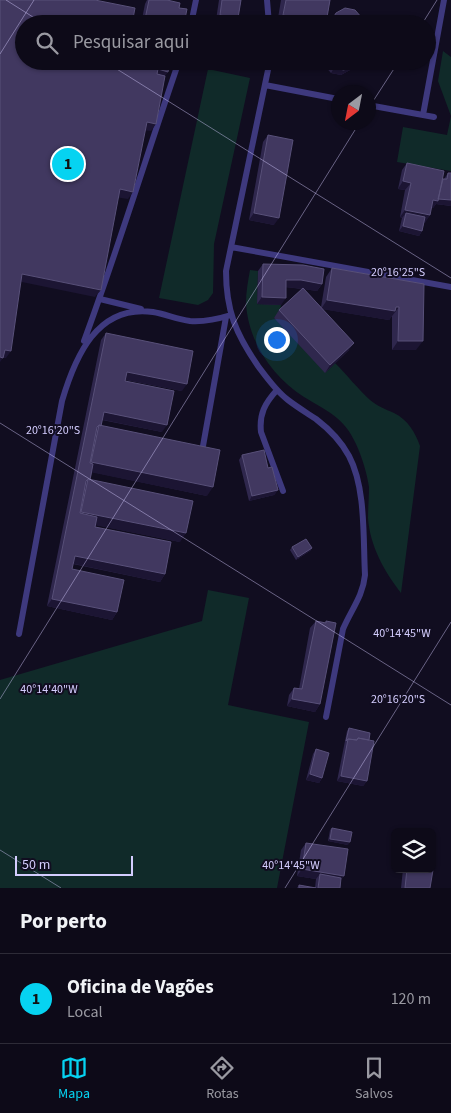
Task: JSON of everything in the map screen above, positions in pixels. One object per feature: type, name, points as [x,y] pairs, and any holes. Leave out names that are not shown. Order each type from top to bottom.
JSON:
[{"type":"lane","points":[[193,15],[196,0]]},
{"type":"lane","points":[[266,0],[268,15]]},
{"type":"lane","points":[[436,44],[444,0]]},
{"type":"lane","points":[[19,634],[62,401],[100,299],[176,70]]},
{"type":"lane","points":[[203,446],[229,316],[226,271],[266,70]]},
{"type":"lane","points":[[423,115],[431,70]]},
{"type":"lane","points":[[264,85],[331,98]]},
{"type":"lane","points":[[376,106],[434,117]]},
{"type":"lane","points":[[231,247],[451,287]]},
{"type":"lane","points":[[100,299],[189,321],[211,320],[229,316]]},
{"type":"lane","points":[[76,364],[87,342],[100,326],[129,312],[152,312]]},
{"type":"lane","points":[[229,316],[242,341],[269,381],[296,406],[316,419],[342,445],[354,467],[360,490],[366,575],[362,593],[347,618],[343,629],[326,718]]},
{"type":"lane","points":[[277,390],[262,410],[260,424],[261,432],[283,492]]},
{"type":"green space","points":[[443,51],[451,57],[451,116],[438,81]]},
{"type":"green space","points":[[208,70],[250,78],[214,244],[213,293],[208,300],[198,305],[159,298]]},
{"type":"green space","points":[[451,116],[451,171],[397,162],[403,127],[447,135]]},
{"type":"green space","points":[[250,270],[258,271],[257,304],[281,305],[280,312],[274,318],[325,372],[335,363],[370,400],[403,419],[416,436],[420,446],[401,593],[389,576],[375,548],[369,528],[369,487],[366,471],[351,435],[346,427],[334,416],[292,389],[272,368],[257,344],[251,331],[246,303]]},
{"type":"green space","points":[[208,590],[249,598],[228,705],[309,722],[277,888],[0,888],[0,680],[202,621]]},
{"type":"building","points":[[0,0],[95,0],[135,8],[134,15],[15,15],[15,70],[158,70],[157,74],[165,76],[156,124],[147,122],[133,192],[120,189],[101,290],[22,274],[11,351],[5,350],[3,358],[0,357]]},
{"type":"building","points":[[149,0],[167,0],[180,3],[179,8],[187,9],[186,15],[146,15]]},
{"type":"building","points":[[222,0],[241,0],[238,15],[220,15]]},
{"type":"building","points":[[286,0],[330,0],[327,15],[283,15]]},
{"type":"building","points":[[345,8],[355,10],[359,15],[335,15]]},
{"type":"building","points":[[268,135],[293,140],[279,218],[254,213]]},
{"type":"building","points":[[407,163],[444,171],[438,201],[433,200],[430,215],[405,210],[411,183],[403,181]]},
{"type":"building","points":[[448,173],[451,173],[451,200],[438,199],[443,179],[447,179]]},
{"type":"building","points":[[406,213],[425,217],[422,231],[403,226]]},
{"type":"building","points":[[263,264],[303,265],[324,269],[322,284],[301,280],[286,280],[286,298],[262,297]]},
{"type":"building","points":[[332,268],[424,284],[423,341],[398,341],[399,307],[396,307],[395,311],[327,300]]},
{"type":"building","points":[[303,288],[354,343],[330,365],[279,310]]},
{"type":"building","points":[[106,333],[193,351],[187,384],[127,372],[125,381],[174,391],[167,425],[104,412],[101,426],[97,427],[90,463],[93,464],[90,480],[86,481],[80,513],[97,517],[95,527],[171,542],[165,574],[75,556],[72,569],[124,580],[117,612],[52,599]]},
{"type":"building","points":[[99,425],[220,450],[213,487],[91,462]]},
{"type":"building","points":[[264,450],[268,468],[272,467],[278,490],[252,496],[242,455]]},
{"type":"building","points":[[88,479],[193,501],[186,533],[81,512]]},
{"type":"building","points":[[306,539],[312,548],[298,557],[292,547]]},
{"type":"building","points":[[316,621],[336,623],[320,704],[292,699],[294,688],[302,689]]},
{"type":"building","points":[[349,728],[370,733],[369,740],[358,738],[357,740],[348,739],[346,741]]},
{"type":"building","points":[[358,738],[374,741],[367,781],[341,776],[348,739],[357,740]]},
{"type":"building","points":[[316,749],[329,753],[322,778],[310,774]]},
{"type":"building","points":[[332,828],[352,832],[350,842],[330,839]]},
{"type":"building","points":[[306,843],[348,849],[344,876],[302,869]]},
{"type":"building","points":[[407,873],[432,873],[430,888],[405,888]]},
{"type":"building","points":[[320,874],[341,878],[340,888],[318,888]]},
{"type":"building","points":[[299,885],[316,888],[299,888]]},
{"type":"place","name":"Oficina de Vagões","points":[[68,164]]}]
